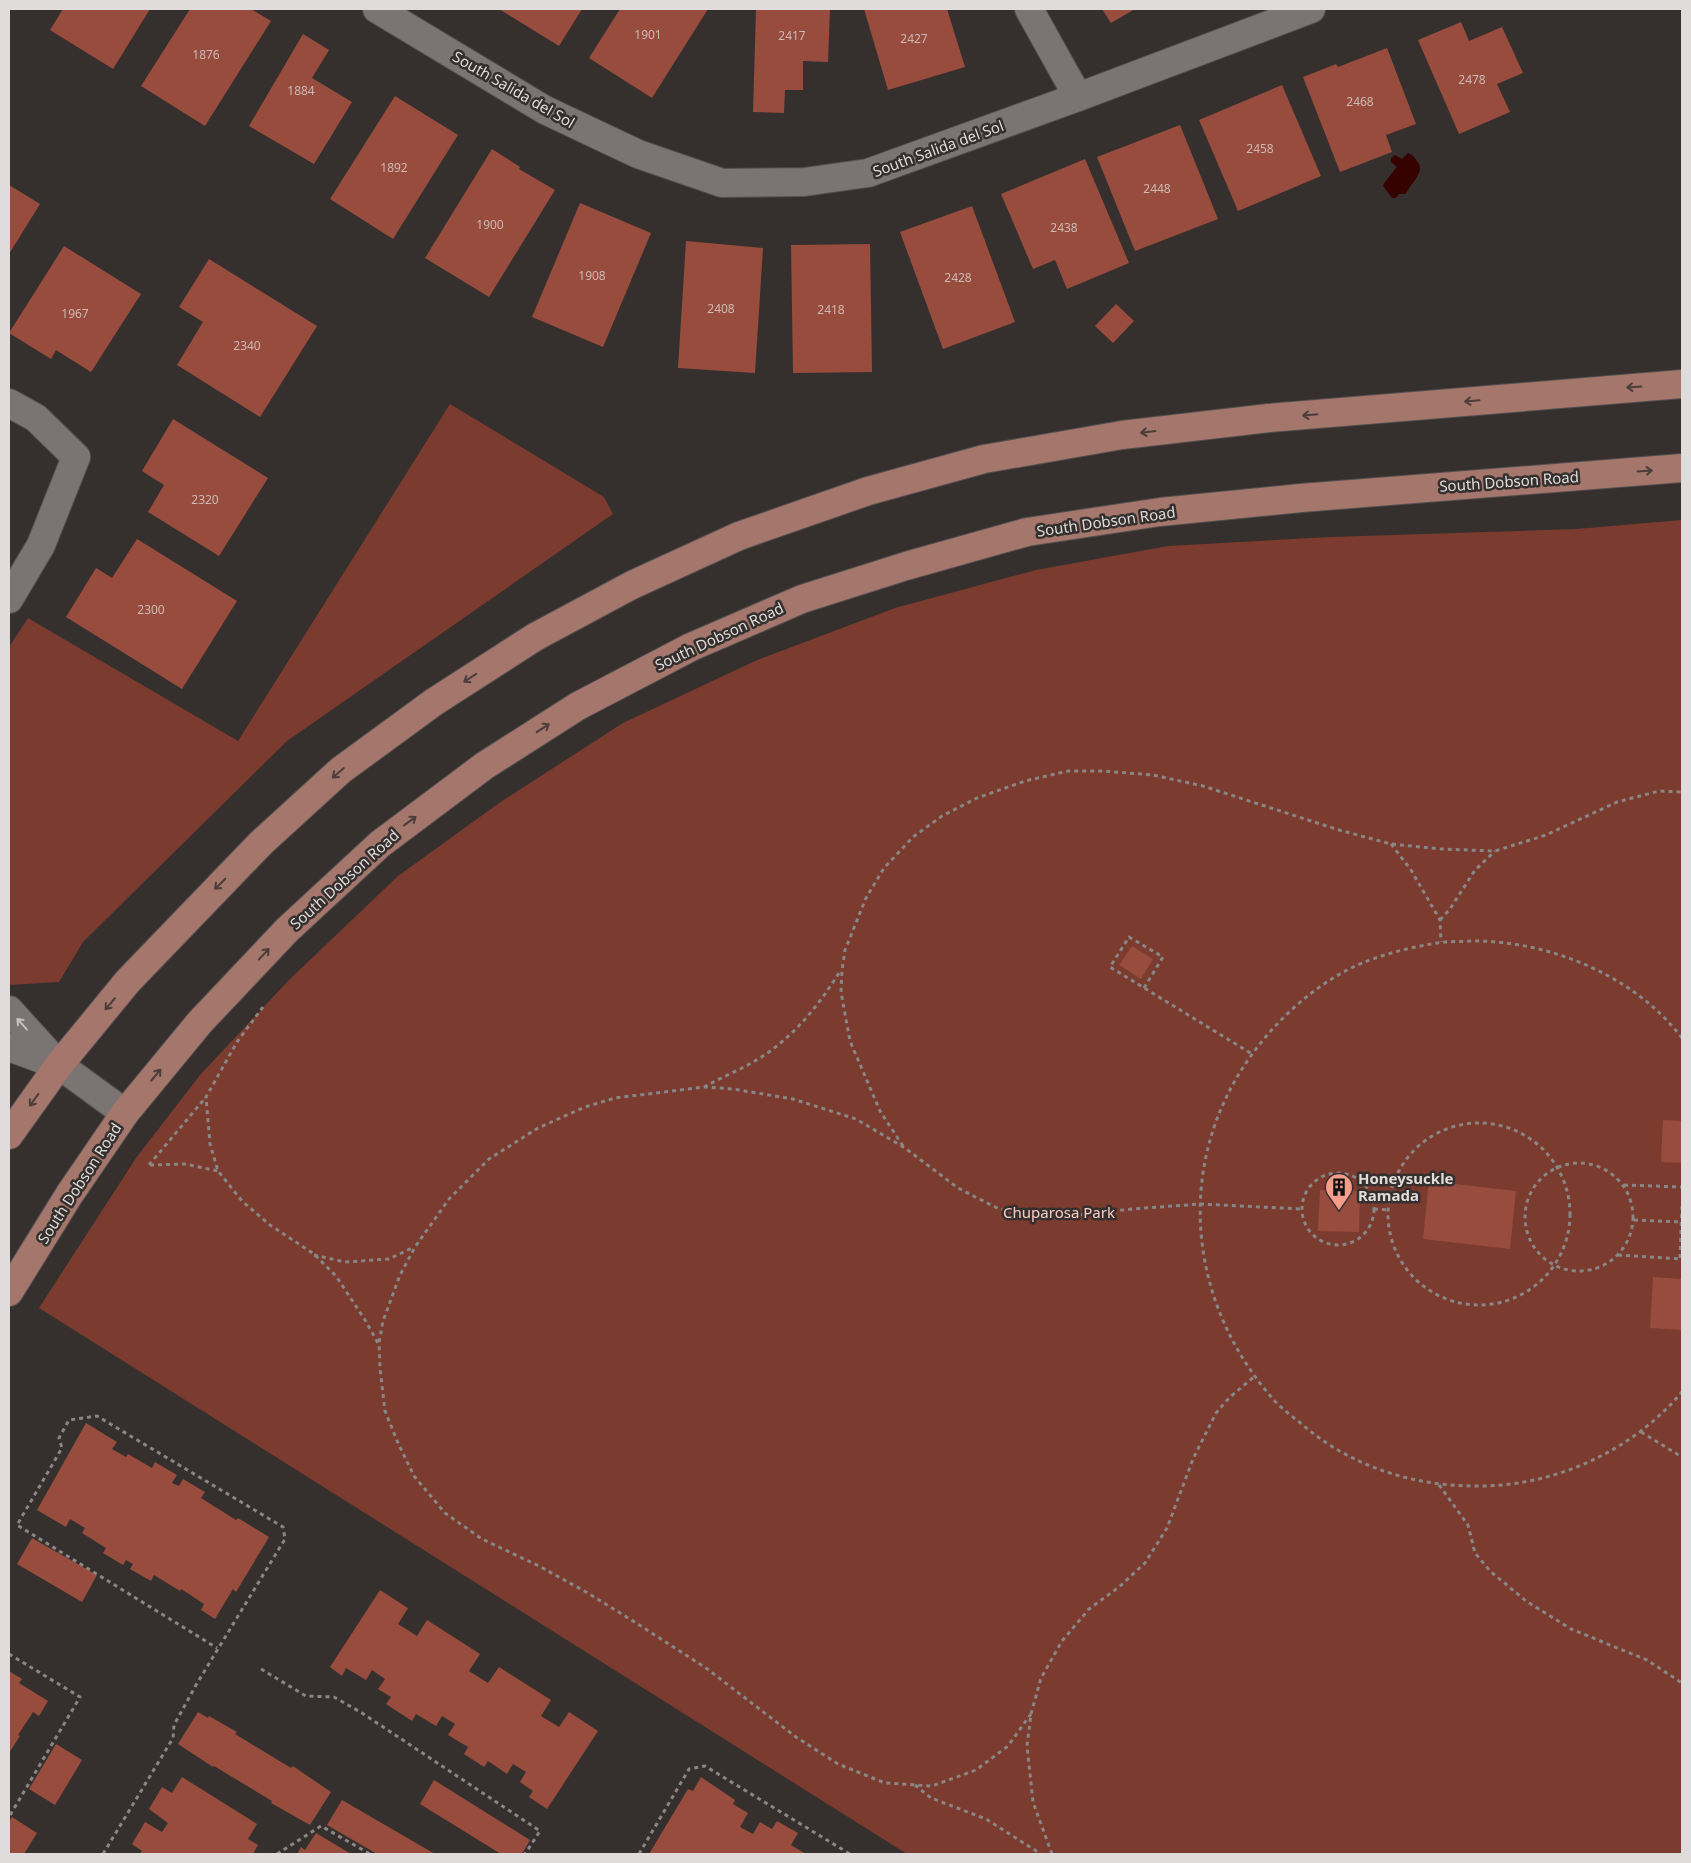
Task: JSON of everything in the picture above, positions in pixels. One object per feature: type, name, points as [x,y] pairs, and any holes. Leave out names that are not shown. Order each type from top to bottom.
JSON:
[{"type":"main road","points":[[9,1135],[59,1065],[128,982],[261,843],[341,770],[434,702],[535,637],[632,585],[738,536],[868,491],[984,459],[1122,435],[1269,418],[1682,384]]},
{"type":"main road","name":"South Dobson Road","points":[[9,1292],[69,1195],[125,1112],[200,1022],[287,930],[380,844],[484,766],[578,706],[691,647],[802,599],[906,566],[1027,532],[1160,512],[1301,498],[1682,468]]},
{"type":"street","name":"South Salida del Sol","points":[[377,9],[545,110],[638,154],[722,183],[804,182],[868,173],[1312,9]]},
{"type":"street","points":[[1029,9],[1078,97]]},
{"type":"street","points":[[9,403],[36,418],[76,457],[42,545],[9,599]]},
{"type":"street","points":[[9,1010],[59,1065],[125,1112]]},
{"type":"street","points":[[9,1047],[59,1065]]},
{"type":"path","points":[[905,1148],[880,1111],[850,1041],[841,992],[842,970],[846,950],[866,898],[884,868],[913,837],[942,816],[977,798],[1025,781],[1068,771],[1103,771],[1152,775],[1203,786],[1339,830],[1390,844],[1441,849],[1496,851],[1546,835],[1617,802],[1659,791],[1682,792]]},
{"type":"path","points":[[1390,844],[1411,870],[1440,920],[1441,942]]},
{"type":"path","points":[[1440,920],[1450,909],[1475,870],[1496,851]]},
{"type":"path","points":[[1144,988],[1163,957],[1129,936],[1110,967],[1144,988],[1252,1054]]},
{"type":"path","points":[[1682,1038],[1674,1027],[1636,994],[1592,967],[1545,949],[1495,941],[1441,942],[1395,952],[1348,970],[1305,997],[1268,1032],[1238,1072],[1217,1118],[1203,1166],[1199,1217],[1205,1268],[1220,1316],[1243,1361],[1274,1401],[1312,1434],[1356,1460],[1403,1478],[1453,1486],[1504,1486],[1554,1476],[1600,1458],[1641,1432],[1682,1392]]},
{"type":"path","points":[[704,1087],[765,1054],[801,1025],[825,996],[842,970]]},
{"type":"path","points":[[218,1171],[185,1164],[149,1165],[206,1097],[237,1042],[264,1007]]},
{"type":"path","points":[[1031,1714],[1008,1746],[976,1770],[932,1786],[885,1783],[838,1764],[796,1737],[706,1668],[563,1579],[482,1539],[445,1512],[414,1476],[385,1411],[380,1368],[379,1344],[383,1321],[400,1275],[415,1247],[449,1199],[489,1159],[538,1128],[585,1107],[615,1098],[704,1087],[792,1099],[856,1119],[905,1148],[958,1188],[998,1209],[1052,1218],[1200,1204],[1302,1209]]},
{"type":"path","points":[[206,1097],[210,1144],[218,1171],[242,1201],[270,1225],[314,1254],[336,1276],[379,1344]]},
{"type":"path","points":[[1475,1123],[1507,1127],[1535,1141],[1558,1168],[1569,1194],[1570,1226],[1561,1257],[1542,1282],[1515,1299],[1484,1306],[1452,1302],[1424,1287],[1402,1263],[1390,1234],[1388,1202],[1398,1172],[1417,1146],[1444,1129],[1475,1123]]},
{"type":"path","points":[[1579,1162],[1596,1165],[1612,1173],[1624,1185],[1632,1200],[1634,1220],[1631,1234],[1624,1250],[1612,1261],[1597,1269],[1580,1272],[1563,1269],[1548,1262],[1536,1250],[1528,1235],[1525,1218],[1527,1201],[1534,1185],[1547,1173],[1562,1165],[1579,1162]]},
{"type":"path","points":[[1338,1172],[1349,1174],[1367,1188],[1372,1198],[1374,1209],[1372,1220],[1367,1230],[1359,1238],[1338,1245],[1322,1241],[1309,1230],[1304,1220],[1302,1209],[1303,1198],[1308,1188],[1326,1174],[1338,1172]]},
{"type":"path","points":[[1624,1185],[1682,1187]]},
{"type":"path","points":[[1618,1255],[1681,1259],[1682,1204]]},
{"type":"path","points":[[1374,1209],[1388,1210]]},
{"type":"path","points":[[1634,1220],[1682,1222]]},
{"type":"path","points":[[314,1254],[345,1262],[389,1259],[415,1247]]},
{"type":"path","points":[[1052,1854],[1033,1802],[1027,1746],[1031,1714],[1041,1678],[1062,1641],[1089,1609],[1145,1563],[1167,1528],[1193,1459],[1216,1413],[1230,1397],[1255,1376]]},
{"type":"path","points":[[103,1854],[174,1738],[174,1725],[217,1648],[285,1539],[283,1527],[97,1416],[69,1420],[60,1438],[62,1448],[16,1525],[217,1648]]},
{"type":"path","points":[[1641,1432],[1682,1457]]},
{"type":"path","points":[[1439,1484],[1468,1525],[1476,1553],[1490,1571],[1526,1601],[1571,1629],[1647,1660],[1682,1683]]},
{"type":"path","points":[[9,1654],[80,1698],[9,1817]]},
{"type":"path","points":[[261,1669],[306,1696],[334,1697],[355,1709],[540,1832],[525,1854]]},
{"type":"path","points":[[639,1854],[690,1769],[705,1766],[850,1854]]},
{"type":"path","points":[[915,1785],[931,1798],[986,1819],[1041,1854]]},
{"type":"path","points":[[278,1854],[320,1826],[370,1854]]},
{"type":"green space","points":[[450,404],[604,497],[613,514],[287,741],[83,942],[59,982],[9,985],[9,647],[28,618],[238,741]]},
{"type":"green space","name":"Chuparosa Park","points":[[1682,520],[1682,1854],[907,1854],[39,1308],[136,1158],[200,1075],[289,980],[398,876],[502,801],[623,723],[755,661],[895,608],[1036,570],[1168,546],[1330,537],[1576,529]]},
{"type":"shaded area","points":[[1408,153],[1413,156],[1419,165],[1419,173],[1405,194],[1399,194],[1396,198],[1392,198],[1383,186],[1397,167],[1391,162],[1391,158],[1395,155],[1402,159]]},
{"type":"building","points":[[63,9],[150,9],[113,69],[50,30]]},
{"type":"building","points":[[190,9],[251,9],[271,21],[205,126],[141,86]]},
{"type":"building","points":[[499,9],[582,9],[559,46]]},
{"type":"building","points":[[620,9],[708,9],[652,98],[589,58]]},
{"type":"building","points":[[756,9],[830,9],[828,62],[803,61],[803,90],[785,90],[784,113],[753,112]]},
{"type":"building","points":[[864,9],[947,9],[965,67],[888,90]]},
{"type":"building","points":[[1102,9],[1135,9],[1111,23]]},
{"type":"building","points":[[1461,22],[1469,41],[1502,27],[1523,73],[1497,84],[1510,112],[1459,134],[1418,40]]},
{"type":"building","points":[[303,34],[329,50],[312,78],[352,102],[314,164],[249,126]]},
{"type":"building","points":[[1387,48],[1416,124],[1386,135],[1392,152],[1340,172],[1303,77],[1336,64],[1338,67]]},
{"type":"building","points":[[1282,85],[1321,176],[1238,211],[1199,120]]},
{"type":"building","points":[[395,96],[458,135],[393,239],[330,199]]},
{"type":"building","points":[[1180,125],[1218,219],[1135,251],[1097,157]]},
{"type":"building","points":[[492,149],[520,167],[519,169],[555,190],[489,297],[425,258]]},
{"type":"building","points":[[1085,159],[1129,263],[1067,289],[1055,260],[1033,269],[1001,194]]},
{"type":"building","points":[[9,185],[40,204],[9,254]]},
{"type":"building","points":[[580,203],[651,233],[603,347],[532,317]]},
{"type":"building","points":[[972,206],[1015,322],[943,349],[900,232]]},
{"type":"building","points":[[686,241],[763,248],[755,373],[678,368]]},
{"type":"building","points":[[870,244],[872,372],[793,373],[791,245]]},
{"type":"building","points":[[64,246],[141,294],[91,372],[56,350],[51,359],[9,333]]},
{"type":"building","points":[[209,259],[317,326],[260,417],[177,365],[203,322],[179,307]]},
{"type":"building","points":[[1116,304],[1134,321],[1113,343],[1095,326]]},
{"type":"building","points":[[173,419],[268,478],[219,556],[148,512],[164,485],[142,471]]},
{"type":"building","points":[[137,539],[237,601],[182,689],[66,617],[96,568],[112,578]]},
{"type":"building","points":[[1132,946],[1153,959],[1141,979],[1119,965]]},
{"type":"building","points":[[1663,1120],[1682,1121],[1682,1163],[1661,1162]]},
{"type":"building","points":[[1429,1181],[1516,1191],[1510,1249],[1423,1239]]},
{"type":"building","name":"Honeysuckle Ramada","points":[[1320,1190],[1360,1191],[1359,1232],[1318,1231]]},
{"type":"building","points":[[1653,1277],[1682,1279],[1682,1330],[1650,1328]]},
{"type":"building","points":[[86,1423],[117,1442],[112,1449],[126,1457],[128,1454],[152,1468],[155,1462],[177,1475],[172,1483],[179,1486],[183,1479],[205,1492],[201,1498],[236,1520],[238,1518],[269,1537],[236,1592],[233,1589],[215,1619],[201,1610],[204,1604],[181,1589],[180,1591],[154,1575],[151,1581],[130,1569],[133,1564],[126,1560],[123,1565],[103,1553],[106,1548],[82,1533],[85,1528],[70,1519],[66,1527],[37,1510]]},
{"type":"building","points":[[32,1538],[97,1575],[82,1602],[17,1564]]},
{"type":"building","points":[[380,1590],[408,1608],[398,1624],[417,1636],[427,1620],[480,1654],[469,1671],[488,1683],[499,1667],[551,1700],[541,1716],[559,1727],[569,1712],[598,1731],[547,1809],[529,1797],[533,1791],[520,1782],[526,1772],[513,1764],[507,1774],[488,1761],[484,1767],[464,1754],[468,1747],[448,1735],[455,1724],[442,1716],[436,1726],[416,1714],[412,1721],[386,1704],[391,1697],[378,1689],[385,1679],[372,1670],[366,1680],[346,1668],[342,1676],[330,1667]]},
{"type":"building","points":[[9,1671],[22,1679],[19,1683],[48,1701],[39,1716],[33,1712],[9,1753]]},
{"type":"building","points":[[198,1712],[237,1732],[235,1734],[291,1768],[293,1766],[331,1792],[310,1825],[271,1803],[272,1801],[213,1767],[178,1744]]},
{"type":"building","points":[[56,1744],[82,1760],[55,1805],[29,1789]]},
{"type":"building","points":[[182,1777],[257,1824],[248,1839],[258,1845],[253,1854],[140,1854],[142,1851],[132,1844],[145,1822],[162,1832],[168,1823],[149,1809],[162,1787],[172,1793]]},
{"type":"building","points":[[701,1777],[735,1800],[733,1804],[748,1813],[740,1827],[753,1834],[760,1822],[772,1829],[777,1821],[798,1833],[791,1845],[806,1854],[649,1854],[688,1789],[693,1791]]},
{"type":"building","points":[[434,1780],[530,1840],[522,1854],[501,1854],[420,1804]]},
{"type":"building","points":[[342,1800],[435,1854],[377,1854],[327,1825]]},
{"type":"building","points":[[12,1817],[37,1833],[24,1854],[9,1854],[9,1822]]},
{"type":"building","points":[[316,1833],[351,1854],[297,1854],[301,1847],[305,1850]]},
{"type":"place","name":"Honeysuckle Ramada","points":[[1339,1211]]}]
